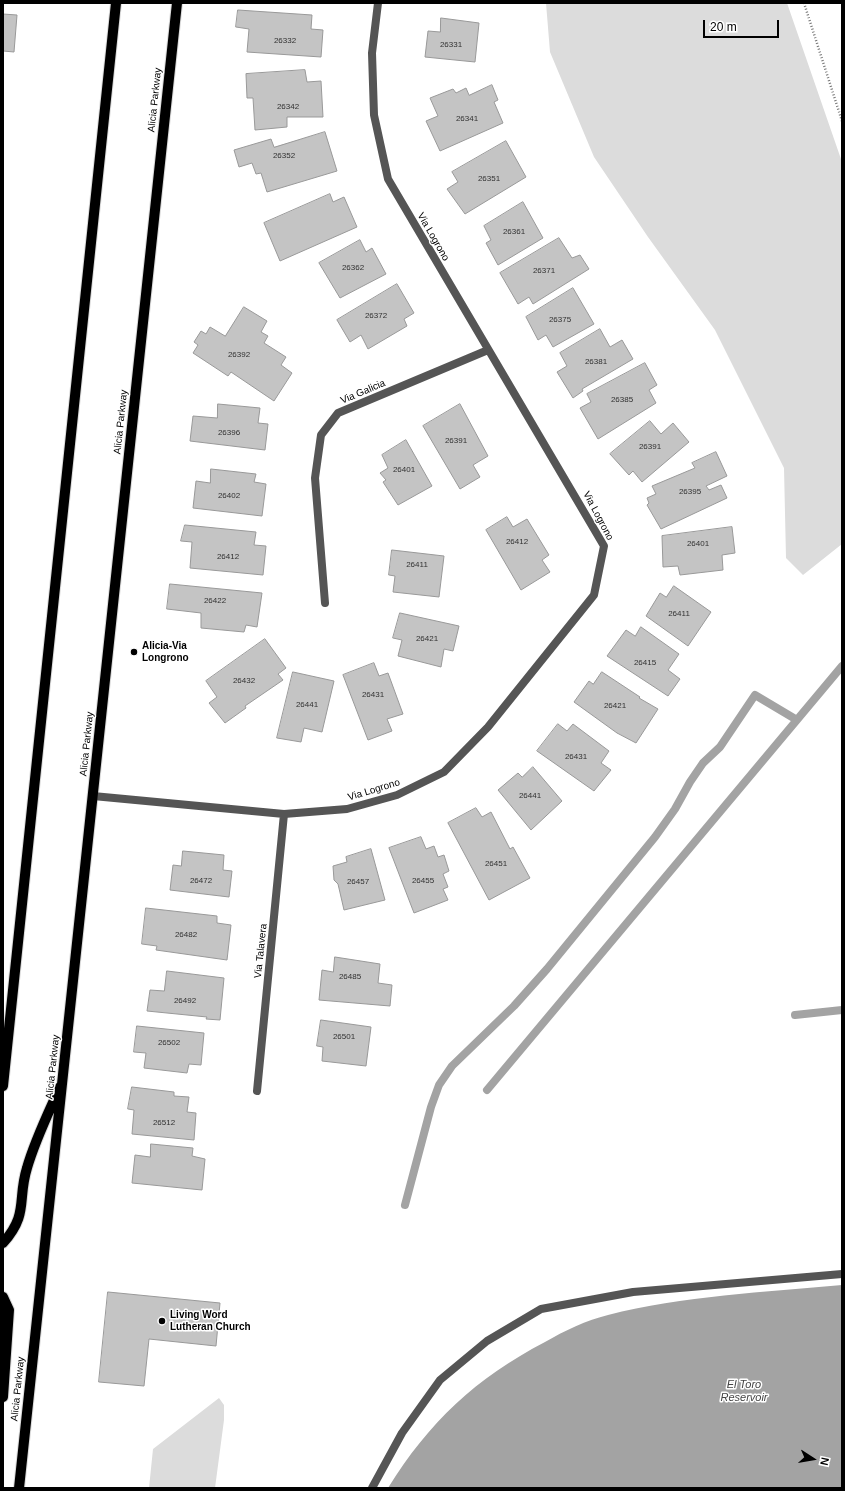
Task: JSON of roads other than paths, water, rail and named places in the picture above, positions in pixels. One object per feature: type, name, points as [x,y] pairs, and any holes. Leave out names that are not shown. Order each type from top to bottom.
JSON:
[{"type":"main road","points":[[3,1086],[116,3]]},
{"type":"main road","name":"Alicia Parkway","points":[[19,1488],[64,1078],[177,3]]},
{"type":"main road","points":[[3,1243],[14,1230],[20,1217],[26,1169],[64,1078]]},
{"type":"main road","points":[[3,1297],[9,1310],[3,1397]]},
{"type":"street","name":"Via Logrono","points":[[93,796],[284,814],[347,809],[397,795],[444,772],[488,727],[594,595],[604,546],[572,489],[488,350],[388,178],[374,115],[372,53],[378,3]]},
{"type":"street","name":"Via Galicia","points":[[325,603],[315,478],[321,435],[338,413],[488,350]]},
{"type":"street","name":"Via Talavera","points":[[257,1091],[284,814]]},
{"type":"street","points":[[372,1488],[402,1433],[440,1380],[487,1341],[541,1309],[632,1292],[842,1274]]},
{"type":"water","name":"El Toro Reservoir","points":[[842,1285],[842,1488],[388,1488],[420,1442],[456,1404],[497,1371],[520,1356],[576,1326],[608,1315],[665,1303]]},
{"type":"waterway","points":[[487,1090],[842,666]]},
{"type":"waterway","points":[[405,1205],[431,1107],[439,1085],[452,1066],[514,1006],[547,969],[655,837],[675,809],[690,782],[703,763],[720,747],[755,695],[797,720]]},
{"type":"waterway","points":[[795,1015],[842,1010]]},
{"type":"place","name":"Alicia-Via Longrono","points":[[134,652]]},
{"type":"place","name":"Living Word Lutheran Church","points":[[162,1321]]}]
